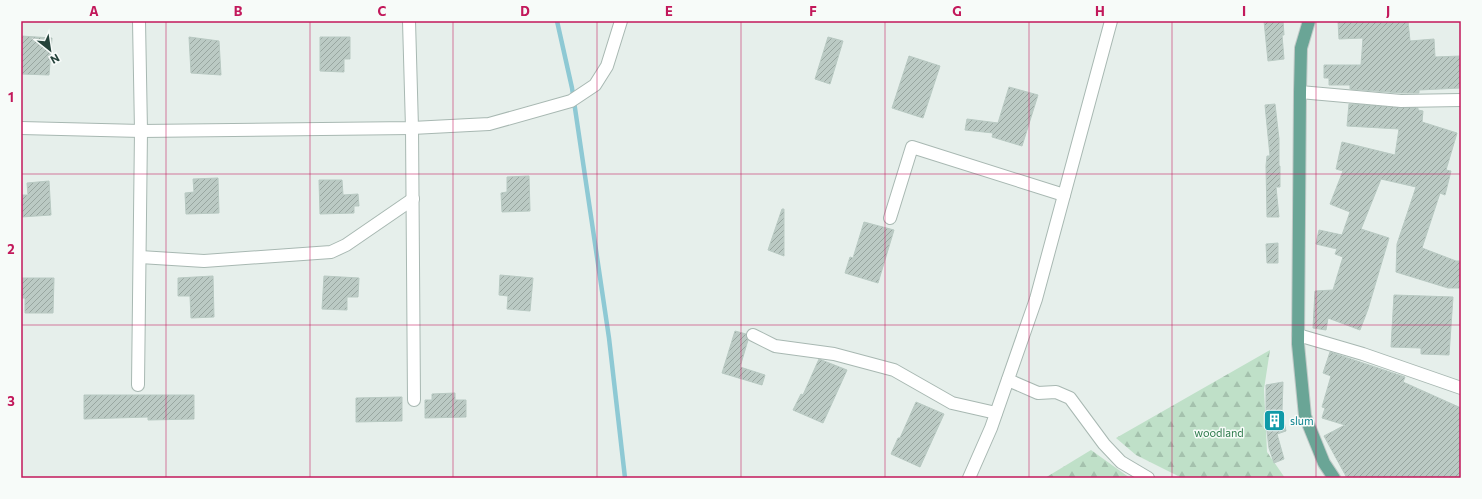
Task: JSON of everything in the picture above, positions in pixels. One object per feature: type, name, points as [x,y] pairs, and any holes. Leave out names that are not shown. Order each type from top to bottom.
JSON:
[{"type":"main road","points":[[1309,21],[1301,48],[1298,335],[1305,416],[1324,463],[1334,478]]},
{"type":"street","points":[[138,385],[141,130],[139,21]]},
{"type":"street","points":[[409,21],[413,198],[414,400]]},
{"type":"street","points":[[21,128],[141,130],[412,128],[489,124],[571,101],[595,85],[607,66],[621,21]]},
{"type":"street","points":[[969,478],[996,413],[1036,299],[1111,21]]},
{"type":"street","points":[[1300,92],[1401,101],[1461,100]]},
{"type":"street","points":[[890,218],[912,147],[1064,195]]},
{"type":"street","points":[[140,257],[204,261],[331,252],[346,245],[413,198]]},
{"type":"street","points":[[753,335],[775,346],[834,354],[894,370],[952,403],[996,413]]},
{"type":"street","points":[[1298,335],[1363,354],[1461,388]]},
{"type":"street","points":[[1008,380],[1038,394],[1056,392],[1070,398],[1104,444],[1121,462],[1148,478]]},
{"type":"green space","name":"woodland","points":[[1270,350],[1264,389],[1267,452],[1285,478],[1182,478],[1136,455],[1116,438]]},
{"type":"green space","points":[[1091,450],[1130,478],[1045,478]]},
{"type":"building","points":[[1264,21],[1283,21],[1284,35],[1282,35],[1284,59],[1268,61]]},
{"type":"building","points":[[1338,21],[1408,21],[1410,41],[1434,39],[1435,57],[1461,56],[1461,88],[1419,90],[1419,93],[1401,93],[1350,89],[1350,85],[1329,85],[1329,78],[1324,78],[1324,65],[1361,65],[1363,38],[1339,39]]},
{"type":"building","points":[[21,36],[52,38],[49,75],[21,74]]},
{"type":"building","points":[[189,37],[219,41],[221,75],[191,73]]},
{"type":"building","points":[[320,37],[350,37],[350,59],[344,59],[344,72],[320,71]]},
{"type":"building","points":[[828,37],[843,41],[830,84],[815,79]]},
{"type":"building","points":[[909,56],[940,66],[923,118],[892,108]]},
{"type":"building","points":[[1009,87],[1038,95],[1022,146],[992,137],[993,133],[965,130],[967,119],[998,123]]},
{"type":"building","points":[[1275,104],[1280,166],[1280,187],[1276,187],[1279,217],[1267,217],[1266,166],[1267,156],[1270,156],[1265,105]]},
{"type":"building","points":[[1349,104],[1418,108],[1418,110],[1423,111],[1422,122],[1457,133],[1446,170],[1451,171],[1445,195],[1440,193],[1422,248],[1456,261],[1461,261],[1461,288],[1448,288],[1396,272],[1397,244],[1416,187],[1381,179],[1361,229],[1389,238],[1368,309],[1360,330],[1328,318],[1326,330],[1313,328],[1315,291],[1333,290],[1343,257],[1335,254],[1337,249],[1316,244],[1319,230],[1342,235],[1350,212],[1330,204],[1343,171],[1336,169],[1342,142],[1395,155],[1399,129],[1347,126]]},
{"type":"building","points":[[529,176],[530,211],[502,212],[501,193],[507,192],[507,177]]},
{"type":"building","points":[[218,178],[219,213],[186,214],[185,193],[194,192],[193,179]]},
{"type":"building","points":[[319,180],[342,180],[343,195],[358,194],[359,206],[354,206],[354,213],[320,214]]},
{"type":"building","points":[[49,181],[51,215],[21,217],[21,195],[28,195],[27,183]]},
{"type":"building","points":[[782,209],[784,209],[784,256],[768,250]]},
{"type":"building","points":[[864,222],[894,230],[878,283],[845,273],[850,257],[853,258]]},
{"type":"building","points":[[1278,243],[1278,263],[1267,263],[1266,244]]},
{"type":"building","points":[[500,275],[533,278],[530,311],[507,309],[508,296],[499,295]]},
{"type":"building","points":[[213,276],[214,317],[191,318],[190,296],[178,296],[178,278]]},
{"type":"building","points":[[324,276],[359,278],[358,297],[347,297],[347,310],[322,309]]},
{"type":"building","points":[[21,278],[54,278],[53,313],[25,313],[25,298],[21,298]]},
{"type":"building","points":[[1394,295],[1453,297],[1449,355],[1421,354],[1421,348],[1391,347]]},
{"type":"building","points":[[735,331],[746,334],[748,340],[740,367],[765,375],[762,385],[722,373]]},
{"type":"building","points":[[1330,352],[1405,377],[1403,382],[1461,408],[1461,473],[1458,478],[1347,478],[1324,436],[1345,425],[1322,418],[1325,408],[1322,407],[1331,376],[1323,373]]},
{"type":"building","points":[[819,359],[847,370],[823,423],[793,410],[801,394],[803,395]]},
{"type":"building","name":"slum","points":[[1283,382],[1282,411],[1286,431],[1277,434],[1284,459],[1274,463],[1269,448],[1265,415],[1266,385]]},
{"type":"building","points":[[455,393],[455,400],[466,400],[466,417],[425,418],[425,400],[432,400],[432,394]]},
{"type":"building","points":[[84,395],[194,395],[194,419],[148,420],[148,417],[84,419]]},
{"type":"building","points":[[402,397],[402,421],[356,422],[356,398]]},
{"type":"building","points":[[916,402],[944,414],[920,467],[891,454]]},
{"type":"waterway","points":[[557,21],[572,88],[609,338],[625,478]]},
{"type":"place","name":"slum","points":[[1275,420]]}]
